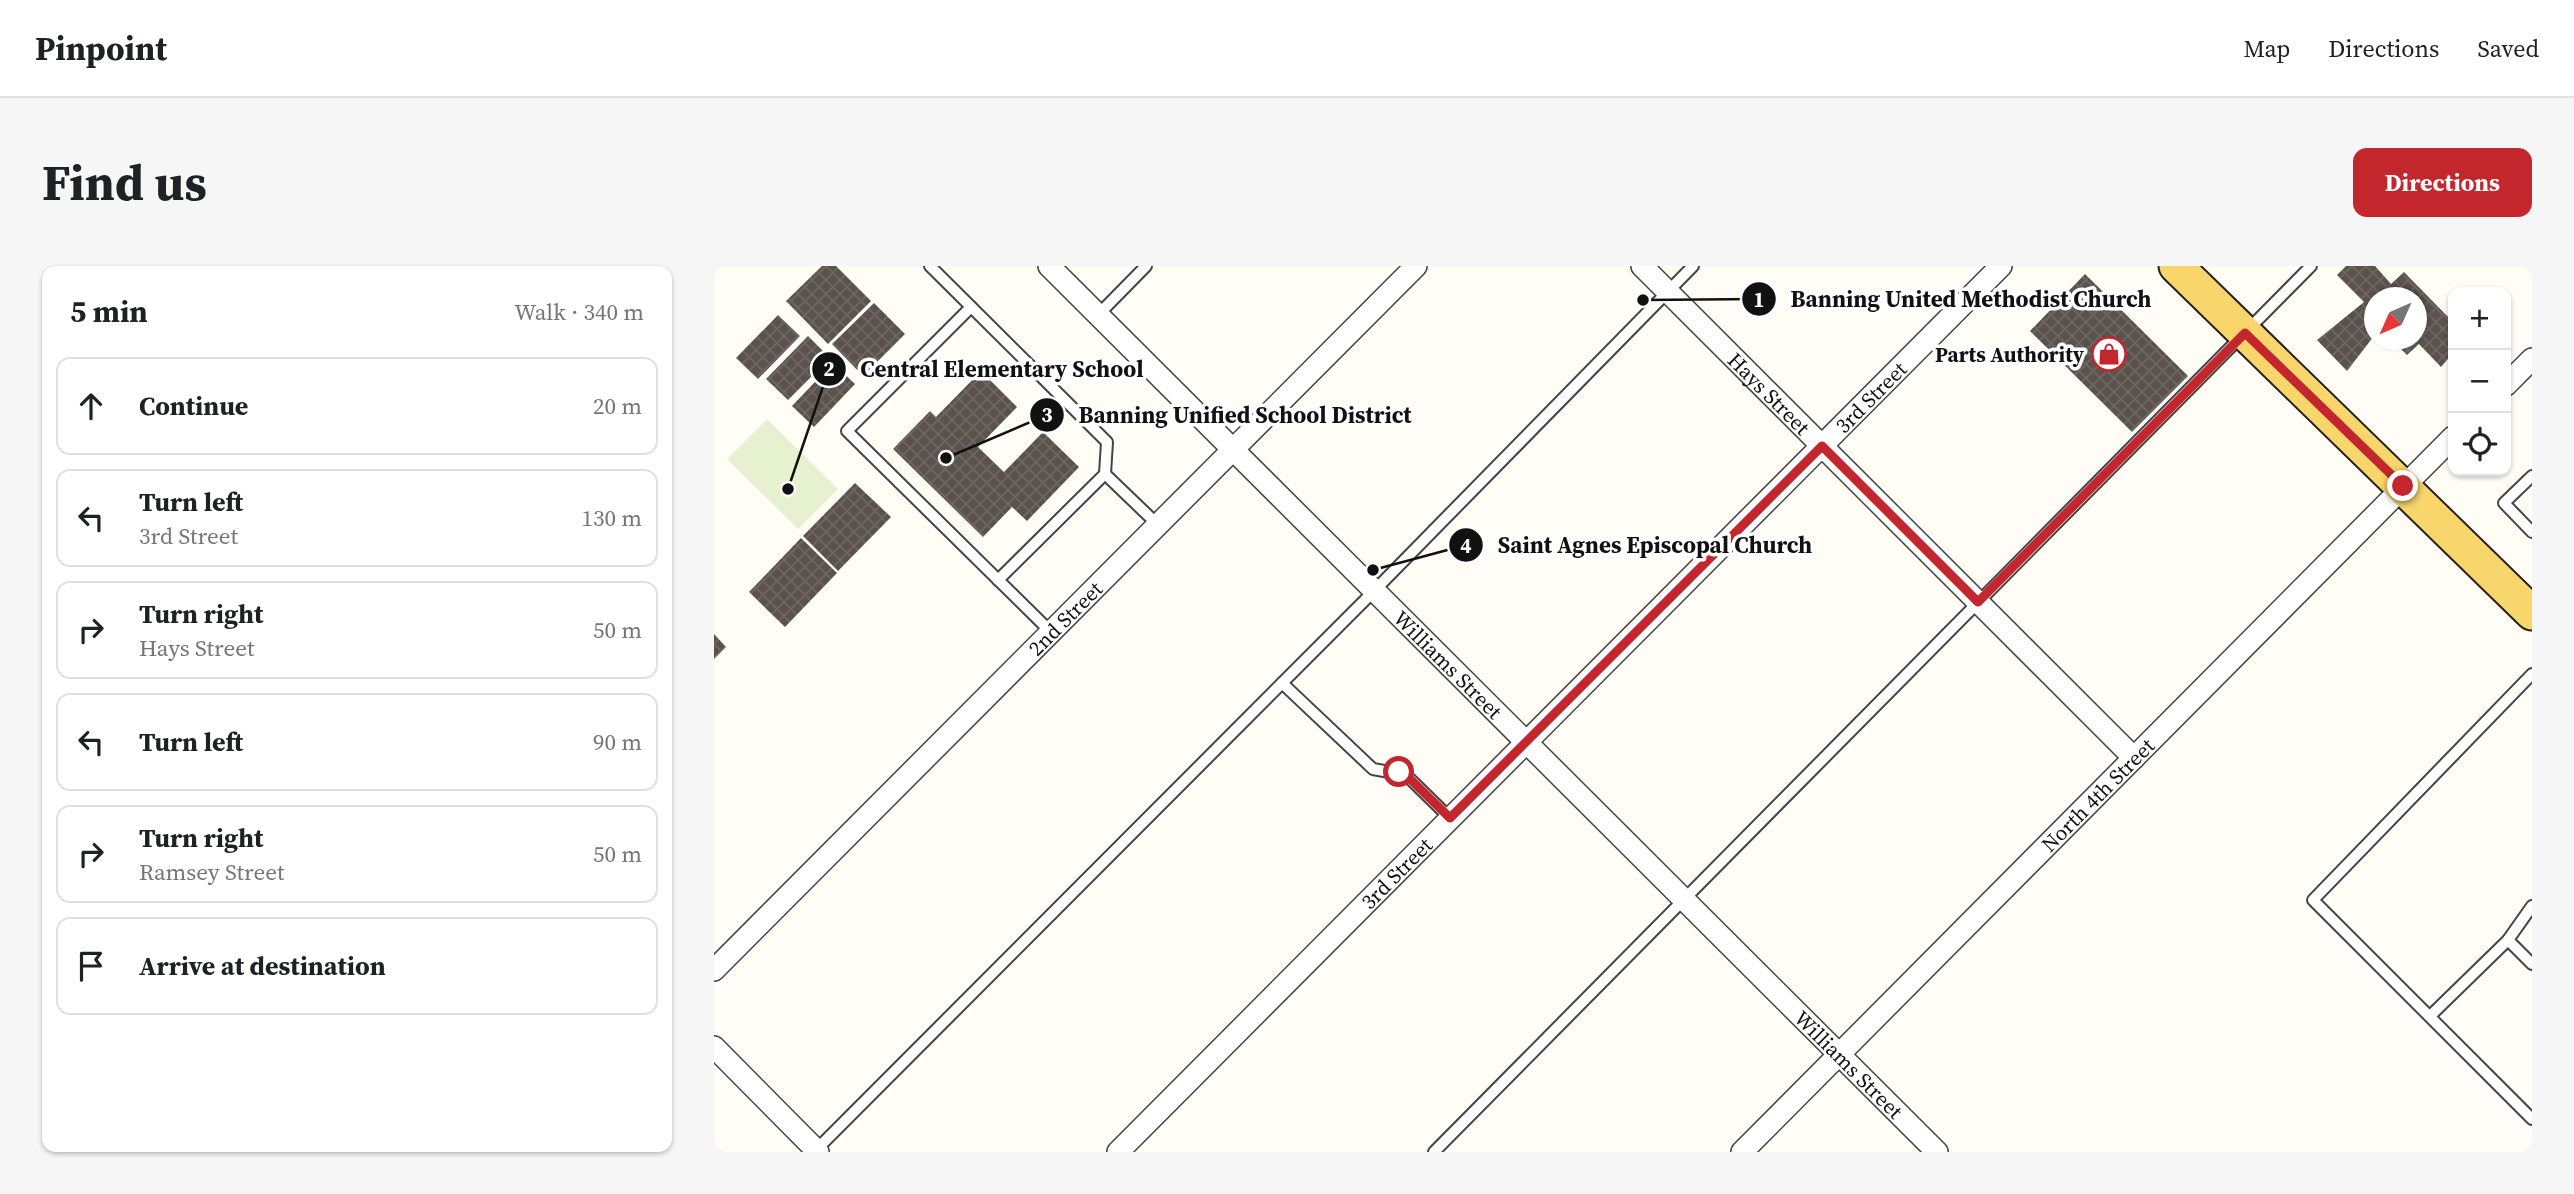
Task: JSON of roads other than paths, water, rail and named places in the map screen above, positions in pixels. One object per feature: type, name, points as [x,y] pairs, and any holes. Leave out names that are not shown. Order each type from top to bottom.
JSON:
[{"type":"main road","points":[[2176,266],[2532,613]]},
{"type":"street","name":"Williams Street","points":[[1049,266],[1937,1152]]},
{"type":"street","name":"2nd Street","points":[[714,970],[1416,266]]},
{"type":"street","name":"Hays Street","points":[[1642,266],[2134,758]]},
{"type":"street","name":"3rd Street","points":[[1118,1152],[2001,266]]},
{"type":"street","points":[[2511,380],[2532,359]]},
{"type":"street","name":"North 4th Street","points":[[1742,1152],[2448,441]]},
{"type":"street","points":[[714,1047],[817,1151]]},
{"type":"lane","points":[[930,266],[1107,442],[1105,474],[998,580]]},
{"type":"lane","points":[[1098,315],[1146,266]]},
{"type":"lane","points":[[817,1151],[1693,266]]},
{"type":"lane","points":[[1434,1152],[2311,266]]},
{"type":"lane","points":[[971,307],[847,431],[1051,632]]},
{"type":"lane","points":[[1105,474],[1157,524]]},
{"type":"lane","points":[[2532,477],[2504,503],[2532,532]]},
{"type":"lane","points":[[2532,674],[2313,900],[2532,1119]]},
{"type":"lane","points":[[1282,684],[1373,769],[1406,775],[1450,818]]},
{"type":"lane","points":[[2430,1016],[2508,940],[2532,906]]},
{"type":"lane","points":[[2508,940],[2532,964]]},
{"type":"place","name":"Banning United Methodist Church","points":[[1643,300]]},
{"type":"place","name":"Parts Authority","points":[[2109,354]]},
{"type":"place","name":"Banning Unified School District","points":[[946,458]]},
{"type":"place","name":"Central Elementary School","points":[[788,489]]},
{"type":"place","name":"Saint Agnes Episcopal Church","points":[[1373,570]]}]
